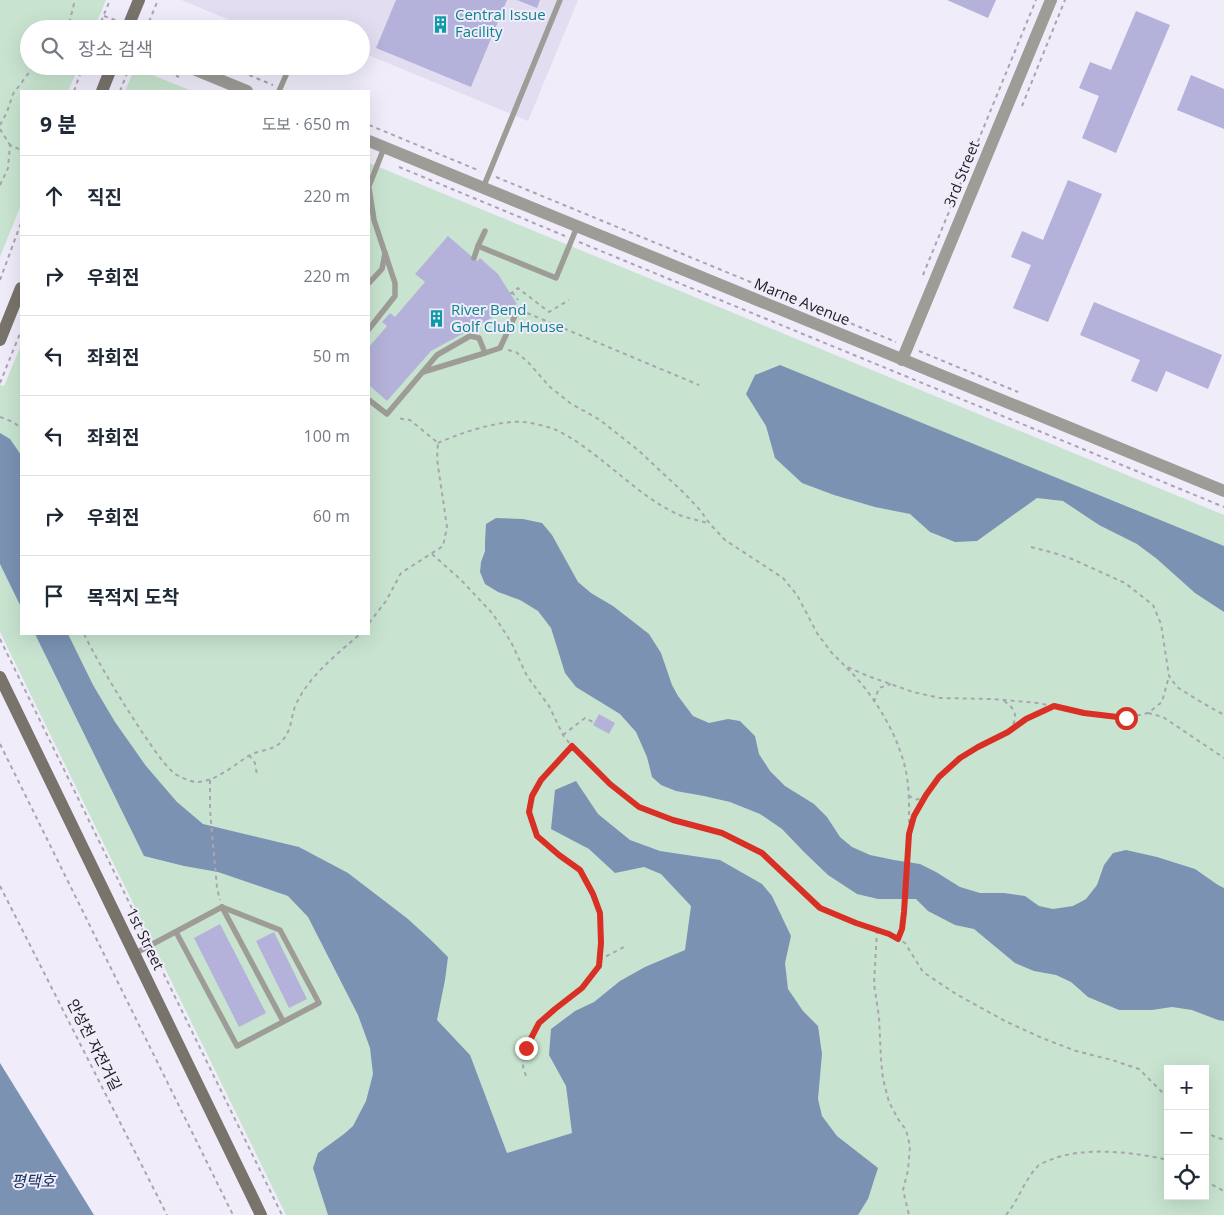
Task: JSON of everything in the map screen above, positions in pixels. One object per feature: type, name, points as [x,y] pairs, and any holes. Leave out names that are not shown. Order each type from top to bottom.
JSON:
[{"type":"main road","points":[[131,20],[139,0]]},
{"type":"main road","points":[[102,90],[108,75]]},
{"type":"main road","points":[[0,340],[20,290]]},
{"type":"main road","name":"1st Street","points":[[0,677],[261,1215]]},
{"type":"street","name":"3rd Street","points":[[902,360],[1051,0]]},
{"type":"street","points":[[208,75],[245,90]]},
{"type":"street","name":"Marne Avenue","points":[[370,141],[1224,491]]},
{"type":"lane","points":[[483,188],[560,0]]},
{"type":"lane","points":[[280,90],[286,75]]},
{"type":"lane","points":[[370,184],[384,148]]},
{"type":"lane","points":[[370,204],[371,220],[385,251],[395,283],[395,296],[370,328]]},
{"type":"lane","points":[[478,246],[556,278],[577,227]]},
{"type":"lane","points":[[474,258],[485,231]]},
{"type":"lane","points":[[370,282],[382,269],[385,251]]},
{"type":"lane","points":[[423,372],[500,348],[518,309]]},
{"type":"lane","points":[[370,401],[387,414],[437,355],[470,336],[479,338],[485,352]]},
{"type":"lane","points":[[176,932],[237,1046],[318,1003],[280,930],[222,907]]},
{"type":"lane","points":[[134,954],[222,907]]},
{"type":"lane","points":[[222,907],[283,1021]]},
{"type":"path","points":[[70,20],[76,0]]},
{"type":"path","points":[[102,20],[110,0]]},
{"type":"path","points":[[150,20],[158,0]]},
{"type":"path","points":[[922,277],[1036,0]]},
{"type":"path","points":[[0,185],[8,168],[10,146],[0,127],[13,94],[27,75]]},
{"type":"path","points":[[74,90],[80,75]]},
{"type":"path","points":[[120,90],[126,75]]},
{"type":"path","points":[[247,75],[280,90]]},
{"type":"path","points":[[370,125],[1021,394]]},
{"type":"path","points":[[10,146],[20,150]]},
{"type":"path","points":[[398,167],[1224,507]]},
{"type":"path","points":[[0,280],[20,227]]},
{"type":"path","points":[[510,294],[518,288],[549,312],[569,300]]},
{"type":"path","points":[[518,309],[700,385]]},
{"type":"path","points":[[0,383],[20,333]]},
{"type":"path","points":[[884,368],[895,342]]},
{"type":"path","points":[[500,348],[516,352],[527,361],[550,387],[570,403],[600,420],[638,450],[684,492],[710,524],[726,540],[783,578],[797,595],[817,633],[831,652],[857,678],[888,722],[904,764],[908,795],[909,834]]},
{"type":"path","points":[[387,414],[396,418],[410,420],[438,443]]},
{"type":"path","points":[[0,417],[20,427]]},
{"type":"path","points":[[438,443],[464,432],[501,423],[524,422],[556,430],[582,445],[630,484],[656,502],[676,514],[710,524]]},
{"type":"path","points":[[370,622],[386,600],[401,573],[443,546],[447,526],[437,459],[438,443]]},
{"type":"path","points":[[845,666],[913,692],[940,698],[1038,703],[1084,713],[1126,718],[1148,713],[1162,702],[1169,676],[1161,624],[1152,605],[1125,583],[1072,559],[1031,547]]},
{"type":"path","points":[[432,554],[461,580],[493,614],[511,642],[527,676],[549,706],[563,734],[572,746],[610,784],[639,807],[673,820],[722,833],[762,853],[820,908],[889,934],[905,943],[923,972],[956,994],[1005,1021],[1042,1038],[1076,1051],[1139,1069],[1164,1094]]},
{"type":"path","points":[[85,635],[130,714],[158,755],[176,775],[194,782],[210,780],[235,766],[249,755],[280,744],[290,729],[296,705],[313,677],[359,635]]},
{"type":"path","points":[[0,639],[282,1215]]},
{"type":"path","points":[[1169,676],[1177,687],[1224,715]]},
{"type":"path","points":[[874,702],[879,688],[892,684]]},
{"type":"path","points":[[1002,700],[1012,706],[1015,714],[1015,723],[1011,730]]},
{"type":"path","points":[[898,939],[902,929],[905,901],[906,857],[909,834],[914,816],[924,798],[939,777],[960,758],[1011,730],[1026,719],[1054,706]]},
{"type":"path","points":[[1148,713],[1162,717],[1224,758]]},
{"type":"path","points":[[563,734],[585,718],[595,723]]},
{"type":"path","points":[[0,744],[232,1215]]},
{"type":"path","points":[[526,1076],[523,1067],[526,1048],[539,1023],[582,988],[599,966],[600,960],[600,913],[593,894],[580,870],[537,836],[529,812],[532,796],[541,780],[572,746]]},
{"type":"path","points":[[249,755],[255,763],[257,775]]},
{"type":"path","points":[[210,780],[210,810],[217,888]]},
{"type":"path","points":[[908,795],[912,799],[924,798]]},
{"type":"path","name":"안성천 자전거길","points":[[0,886],[167,1215]]},
{"type":"path","points":[[877,930],[874,984],[879,1017],[883,1079],[889,1102],[906,1130],[910,1146],[908,1170],[903,1190],[910,1215]]},
{"type":"path","points":[[600,960],[624,947]]},
{"type":"path","points":[[1209,1133],[1224,1140]]},
{"type":"path","points":[[1006,1215],[1038,1165],[1058,1156],[1077,1153],[1134,1153],[1164,1159]]},
{"type":"path","points":[[1209,1183],[1224,1191]]},
{"type":"shaded area","points":[[181,0],[578,0],[528,121],[370,56],[370,20],[229,20]]},
{"type":"green space","points":[[0,0],[106,0],[98,20],[20,20],[20,75],[75,75],[68,90],[20,90],[20,207],[0,257]]},
{"type":"green space","points":[[132,75],[152,75],[190,90],[125,90]]},
{"type":"green space","points":[[370,163],[1224,515],[1224,1215],[286,1215],[0,632],[0,385],[4,386],[20,347],[20,635],[370,635]]},
{"type":"water","points":[[780,365],[1224,546],[1224,612],[1195,593],[1137,544],[1099,525],[1063,501],[1037,498],[977,541],[955,542],[930,532],[910,514],[875,507],[802,483],[775,458],[766,426],[746,394],[755,375]]},
{"type":"water","points":[[0,433],[10,439],[20,454],[20,605],[0,564]]},
{"type":"water","points":[[496,518],[523,519],[542,523],[552,535],[578,582],[649,634],[661,653],[672,685],[693,716],[709,723],[728,719],[740,721],[755,736],[759,754],[770,771],[785,786],[814,804],[827,817],[840,837],[852,847],[870,855],[920,864],[960,887],[980,893],[1004,893],[1025,896],[1039,906],[1053,909],[1073,906],[1086,899],[1097,885],[1104,865],[1113,853],[1126,850],[1195,869],[1224,888],[1224,1021],[1192,1010],[1172,1007],[1152,1010],[1119,1010],[1088,997],[1071,982],[1056,975],[1034,971],[1015,963],[974,929],[955,925],[928,911],[916,899],[878,899],[857,894],[828,875],[782,829],[760,814],[730,802],[676,791],[661,785],[652,777],[647,757],[636,732],[620,714],[576,687],[565,673],[551,628],[538,611],[520,600],[498,592],[485,584],[480,572],[485,551],[486,524]]},
{"type":"water","points":[[35,635],[68,635],[93,685],[115,722],[146,766],[177,802],[203,824],[299,847],[348,873],[408,919],[448,957],[437,1020],[470,1055],[507,1153],[572,1133],[566,1086],[549,1055],[551,1029],[575,1011],[594,1002],[620,981],[645,967],[685,950],[691,906],[661,874],[644,867],[615,873],[589,849],[551,829],[555,790],[576,781],[598,814],[630,840],[660,851],[720,860],[762,884],[772,896],[791,936],[785,963],[788,989],[803,1011],[818,1026],[822,1054],[818,1099],[822,1116],[837,1136],[878,1168],[868,1199],[858,1215],[328,1215],[313,1168],[318,1153],[353,1126],[366,1101],[373,1074],[370,1048],[358,1015],[308,917],[288,896],[218,872],[144,856]]},
{"type":"water","name":"평택호","points":[[0,1063],[94,1215],[0,1215]]},
{"type":"building","name":"Central Issue Facility","points":[[396,0],[507,0],[471,87],[376,48]]},
{"type":"building","name":"Central Issue Facility","points":[[517,0],[540,0],[537,8]]},
{"type":"building","points":[[947,0],[996,0],[988,18]]},
{"type":"building","points":[[1136,11],[1170,25],[1116,153],[1082,138],[1099,96],[1079,88],[1090,62],[1111,70]]},
{"type":"building","points":[[1191,75],[1224,89],[1224,129],[1177,110]]},
{"type":"building","points":[[1068,180],[1102,194],[1048,322],[1013,308],[1031,265],[1011,257],[1022,231],[1043,240]]},
{"type":"building","name":"River Bend Golf Club House","points":[[448,236],[477,261],[480,258],[498,274],[517,304],[431,351],[387,401],[370,386],[370,346],[387,326],[382,322],[390,313],[395,317],[425,282],[415,274]]},
{"type":"building","points":[[1094,302],[1222,355],[1208,389],[1166,371],[1157,392],[1131,381],[1140,360],[1080,335]]},
{"type":"building","points":[[599,714],[615,723],[609,734],[593,725]]},
{"type":"building","points":[[220,924],[266,1013],[239,1027],[194,938]]},
{"type":"building","points":[[274,932],[307,999],[289,1008],[256,941]]},
{"type":"place","name":"Central Issue Facility","points":[[441,24]]},
{"type":"place","name":"River Bend Golf Club House","points":[[437,319]]},
{"type":"route","points":[[526,1048],[539,1023],[582,988],[599,966],[601,943],[600,913],[593,894],[580,870],[537,836],[529,812],[532,796],[541,780],[572,746],[610,784],[639,807],[673,820],[722,833],[762,853],[820,908],[898,939],[902,929],[904,912],[906,857],[909,834],[914,816],[939,777],[960,758],[1008,732],[1026,719],[1054,706],[1084,713],[1126,718]]}]
